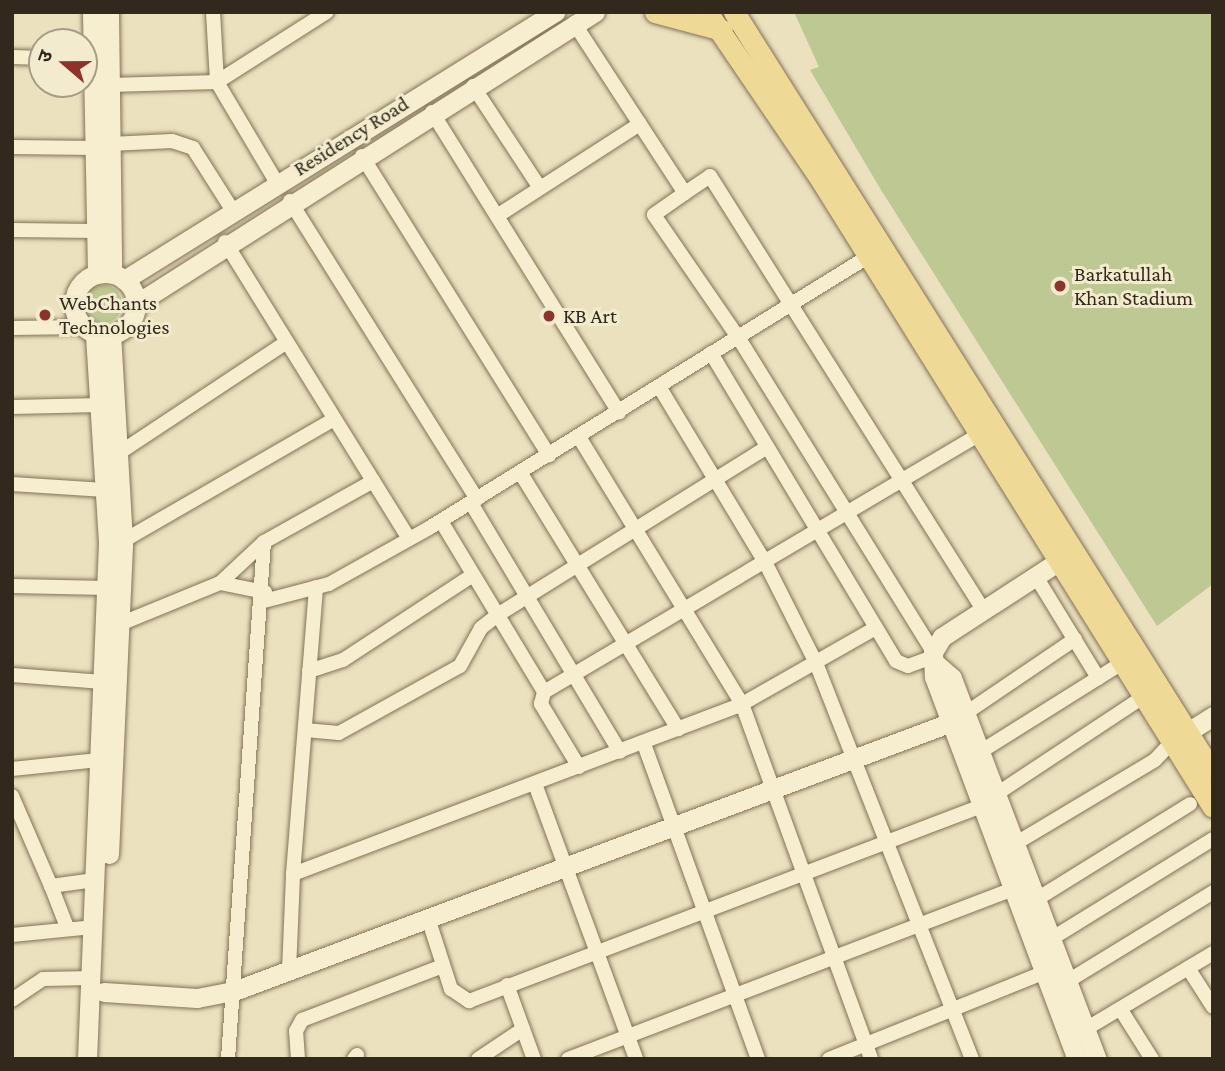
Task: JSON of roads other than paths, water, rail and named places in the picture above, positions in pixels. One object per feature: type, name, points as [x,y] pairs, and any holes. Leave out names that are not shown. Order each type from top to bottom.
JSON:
[{"type":"main road","points":[[109,12],[109,85],[96,231],[111,276],[136,304]]},
{"type":"main road","name":"Residency Road","points":[[111,276],[233,211],[555,12]]},
{"type":"main road","name":"Residency Road","points":[[97,331],[129,324],[136,304],[225,242],[595,12]]},
{"type":"main road","points":[[655,12],[728,21]]},
{"type":"main road","points":[[707,12],[728,21],[988,429],[1183,743],[1213,807]]},
{"type":"main road","points":[[728,21],[869,256],[988,429],[1059,561],[1143,696],[1213,773]]},
{"type":"main road","points":[[94,98],[102,146],[111,276]]},
{"type":"main road","points":[[88,1059],[98,985],[123,541],[119,453],[97,331],[76,295],[111,276]]},
{"type":"main road","points":[[97,331],[107,588],[93,927],[100,1059]]},
{"type":"main road","points":[[1059,561],[982,608],[934,658],[935,685],[980,752],[995,795],[1012,890],[1045,972],[1071,1053]]},
{"type":"main road","points":[[1183,743],[1213,716]]},
{"type":"main road","points":[[98,985],[197,999],[234,991],[957,718]]},
{"type":"main road","points":[[957,718],[979,807],[1037,899],[1097,1059]]},
{"type":"main road","points":[[1183,743],[1213,730]]},
{"type":"street","points":[[213,12],[217,82],[277,183]]},
{"type":"street","points":[[109,85],[217,82],[327,12]]},
{"type":"street","points":[[574,23],[685,193]]},
{"type":"street","points":[[473,86],[540,188]]},
{"type":"street","points":[[432,112],[619,412]]},
{"type":"street","points":[[497,216],[640,124]]},
{"type":"street","points":[[12,147],[102,146],[172,141],[193,148],[233,211]]},
{"type":"street","points":[[362,156],[549,455]]},
{"type":"street","points":[[711,353],[876,628],[902,664],[934,658],[738,337],[654,215],[710,176],[982,608]]},
{"type":"street","points":[[290,201],[474,501],[620,752]]},
{"type":"street","points":[[12,230],[96,231]]},
{"type":"street","points":[[225,242],[409,539]]},
{"type":"street","points":[[220,583],[264,596],[316,587],[441,521],[660,388],[711,353],[869,256]]},
{"type":"street","points":[[12,328],[97,331]]},
{"type":"street","points":[[119,453],[287,342]]},
{"type":"street","points":[[660,388],[765,562],[816,663],[972,1059]]},
{"type":"street","points":[[12,407],[101,405]]},
{"type":"street","points":[[123,541],[334,419]]},
{"type":"street","points":[[544,692],[765,562],[901,477],[988,429]]},
{"type":"street","points":[[579,437],[742,704],[807,872],[868,1052]]},
{"type":"street","points":[[305,730],[339,733],[460,666],[481,628],[499,614],[767,447]]},
{"type":"street","points":[[520,472],[678,729]]},
{"type":"street","points":[[120,624],[220,583],[264,542],[373,481]]},
{"type":"street","points":[[12,484],[105,490]]},
{"type":"street","points":[[441,521],[544,692],[541,704],[579,767]]},
{"type":"street","points":[[228,1059],[264,596],[264,542]]},
{"type":"street","points":[[309,671],[343,660],[473,575]]},
{"type":"street","points":[[1035,575],[1098,678]]},
{"type":"street","points":[[12,586],[107,588]]},
{"type":"street","points":[[289,971],[293,874],[316,587]]},
{"type":"street","points":[[293,874],[644,744],[742,704],[876,628]]},
{"type":"street","points":[[957,718],[1075,639]]},
{"type":"street","points":[[980,752],[1122,663]]},
{"type":"street","points":[[12,675],[103,682]]},
{"type":"street","points":[[995,795],[1143,696]]},
{"type":"street","points":[[1006,850],[1183,743]]},
{"type":"street","points":[[644,744],[676,822],[758,1059]]},
{"type":"street","points":[[12,769],[99,760]]},
{"type":"street","points":[[535,784],[600,951],[636,1059]]},
{"type":"street","points":[[12,796],[67,927]]},
{"type":"street","points":[[1037,899],[1190,804]]},
{"type":"street","points":[[428,918],[443,966],[460,1000],[600,951],[885,840],[979,807]]},
{"type":"street","points":[[1051,939],[1213,839]]},
{"type":"street","points":[[51,886],[95,880]]},
{"type":"street","points":[[568,1059],[628,1034],[922,927],[1012,890]]},
{"type":"street","points":[[1068,981],[1213,892]]},
{"type":"street","points":[[12,935],[67,927],[93,927]]},
{"type":"street","points":[[1071,1053],[1086,1029],[1213,953]]},
{"type":"street","points":[[298,1059],[296,1031],[302,1020],[443,966]]},
{"type":"street","points":[[1188,968],[1213,1007]]},
{"type":"street","points":[[829,1059],[868,1052],[952,1009],[1045,972]]},
{"type":"street","points":[[16,992],[43,979],[98,985]]},
{"type":"street","points":[[507,985],[534,1059]]},
{"type":"street","points":[[1121,1010],[1152,1059]]},
{"type":"street","points":[[478,1059],[523,1029]]},
{"type":"place","name":"Barkatullah Khan Stadium","points":[[1060,286]]},
{"type":"place","name":"WebChants Technologies","points":[[45,315]]},
{"type":"place","name":"KB Art","points":[[549,316]]}]
